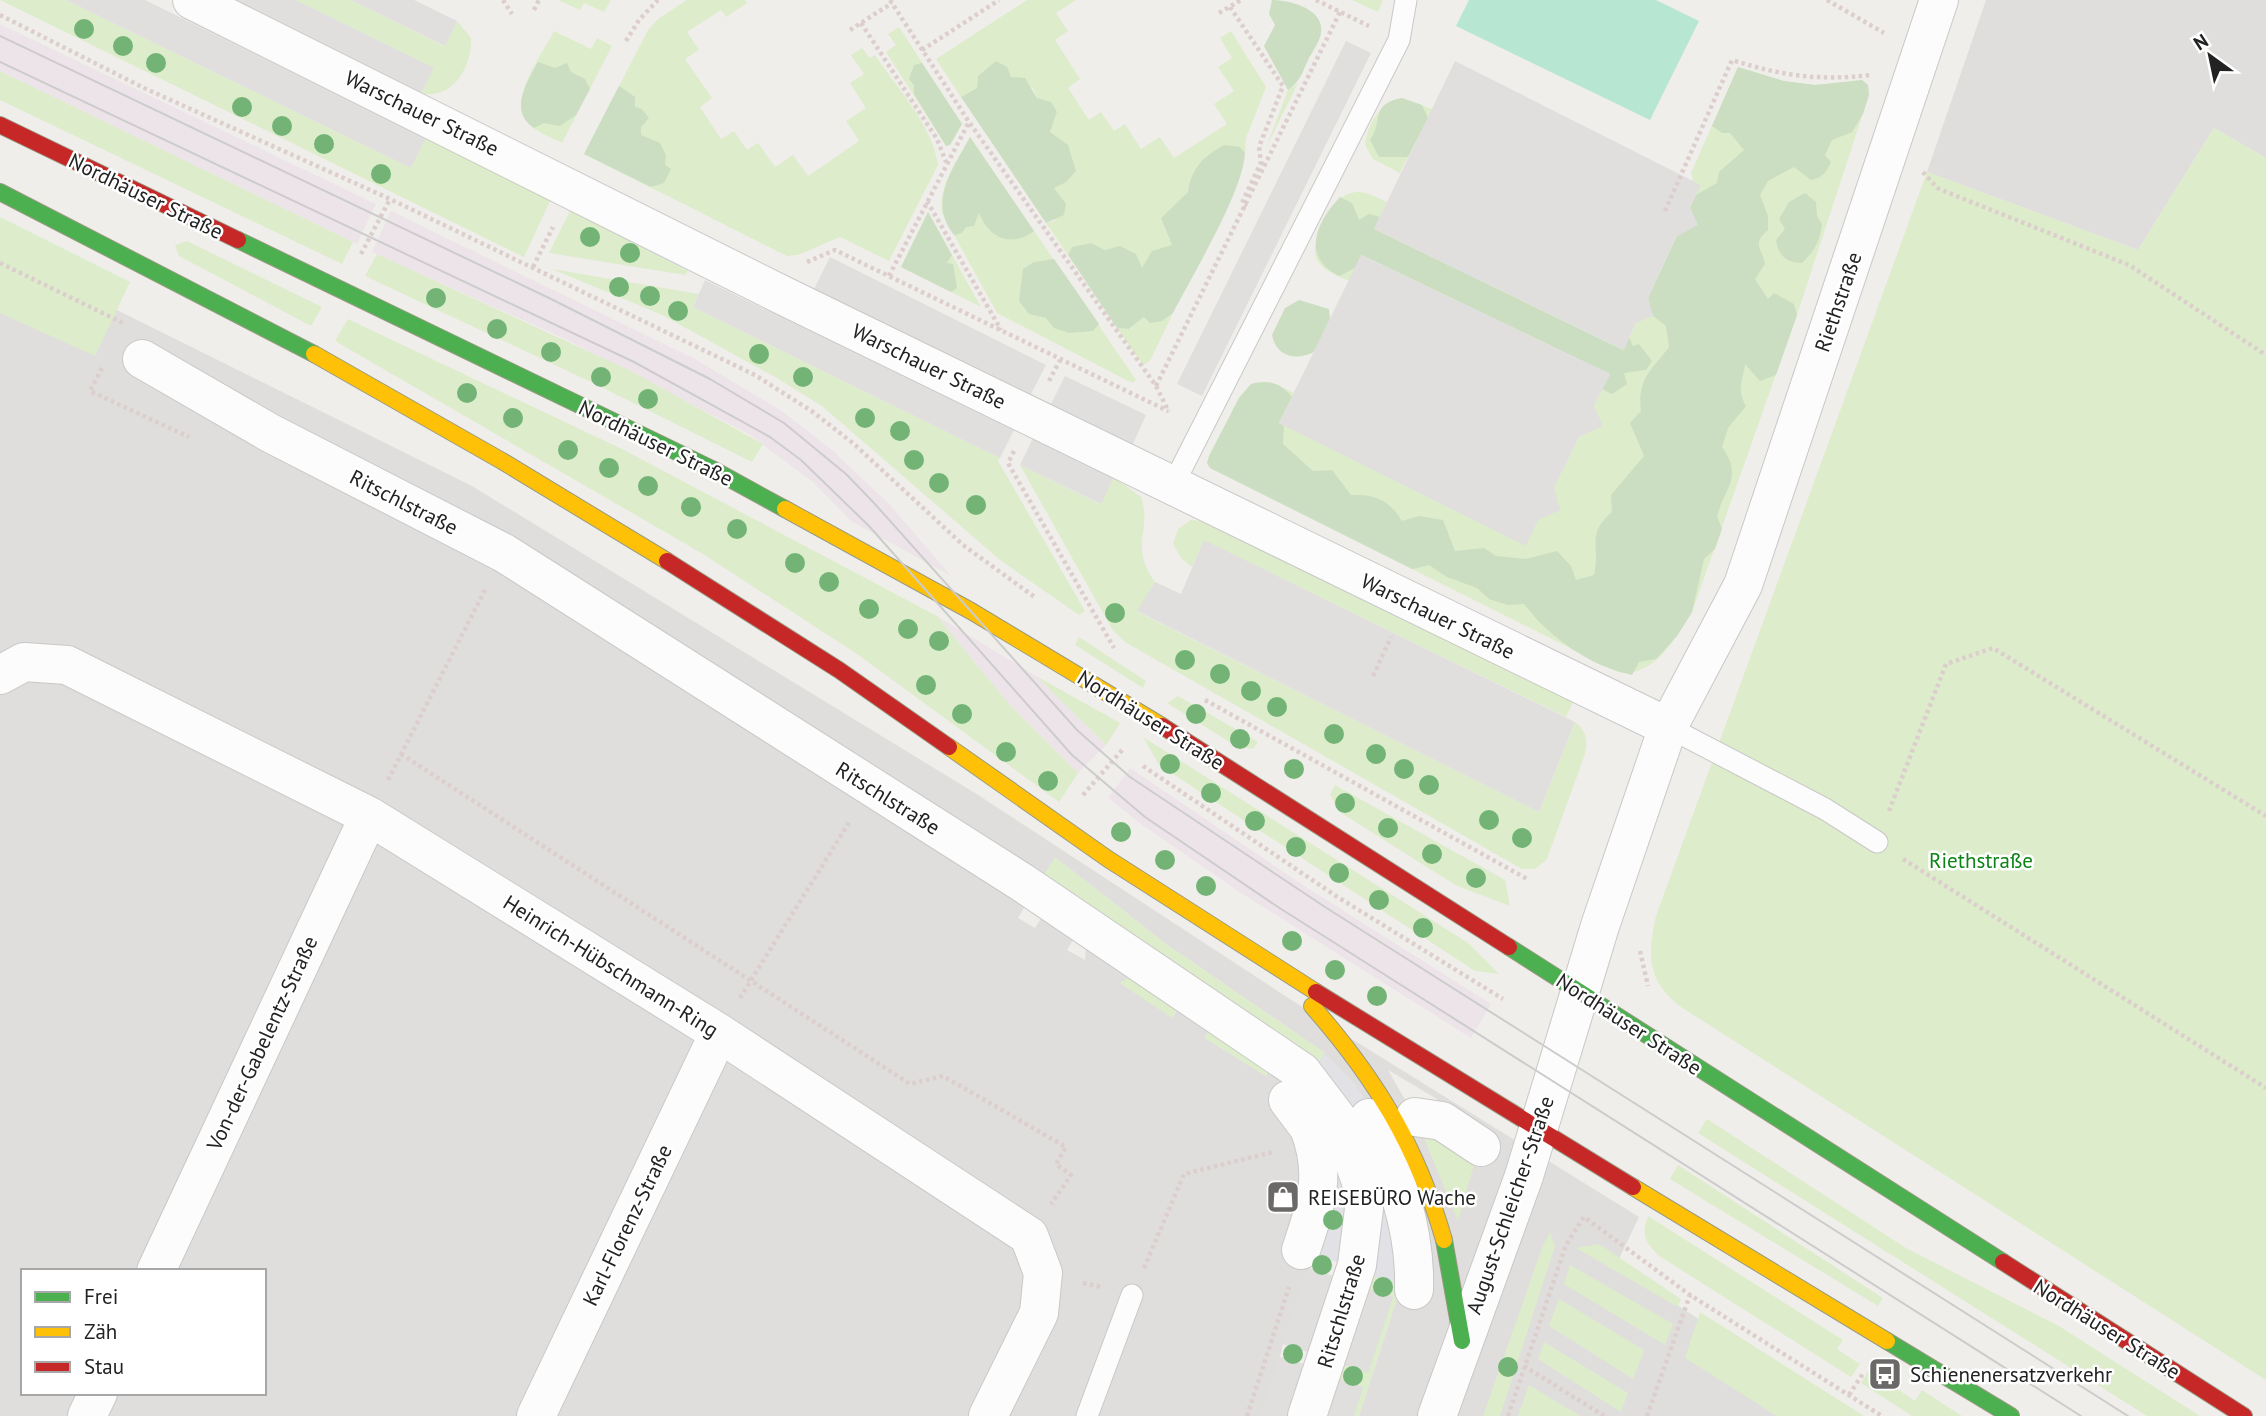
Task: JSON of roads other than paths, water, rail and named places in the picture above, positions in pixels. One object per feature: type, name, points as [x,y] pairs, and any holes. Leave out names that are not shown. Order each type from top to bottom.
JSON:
[{"type":"main road","name":"Nordhäuser Straße","points":[[0,125],[712,469],[919,582],[1164,727],[2244,1416]]},
{"type":"main road","points":[[0,192],[123,252],[486,450],[797,643],[1051,821],[1256,956],[2011,1416]]},
{"type":"main road","points":[[1256,956],[1302,995],[1336,1031],[1396,1116],[1428,1180],[1439,1214],[1454,1275],[1462,1341]]},
{"type":"street","name":"Warschauer Straße","points":[[192,0],[1031,416],[1668,727]]},
{"type":"street","name":"Riethstraße","points":[[1580,992],[1668,727],[1742,585],[1939,0]]},
{"type":"street","name":"Ritschlstraße","points":[[142,359],[270,433],[504,553],[1023,883],[1302,1072],[1340,1122],[1361,1182],[1364,1209],[1357,1265],[1307,1416]]},
{"type":"street","name":"Heinrich-Hübschmann-Ring","points":[[0,675],[24,662],[67,664],[369,816],[719,1033],[1029,1236],[1043,1273],[1039,1313],[988,1416]]},
{"type":"street","name":"Von-der-Gabelentz-Straße","points":[[157,1269],[369,816]]},
{"type":"street","name":"August-Schleicher-Straße","points":[[1437,1416],[1538,1130],[1580,992]]},
{"type":"street","name":"Karl-Florenz-Straße","points":[[536,1416],[719,1033]]},
{"type":"street","points":[[1414,1290],[1415,1256],[1399,1184],[1402,1117],[1481,1147]]},
{"type":"street","points":[[1301,1250],[1319,1183],[1320,1162],[1309,1124]]},
{"type":"street","points":[[88,1416],[97,1395]]},
{"type":"lane","points":[[1173,485],[1399,40],[1406,0]]},
{"type":"lane","points":[[1668,727],[1825,809],[1877,842]]},
{"type":"lane","points":[[1087,1416],[1132,1295]]},
{"type":"tram line","points":[[0,36],[549,298],[710,379],[784,423],[846,474],[1077,730],[1130,777],[1325,907],[2128,1416]]},
{"type":"tram line","points":[[0,62],[634,362],[770,437],[801,460],[869,526],[1072,755],[1145,817],[1278,907],[2081,1416]]},
{"type":"place","name":"REISEBÜRO Wache","points":[[1283,1197]]},
{"type":"place","name":"Schienenersatzverkehr","points":[[1885,1374]]}]
